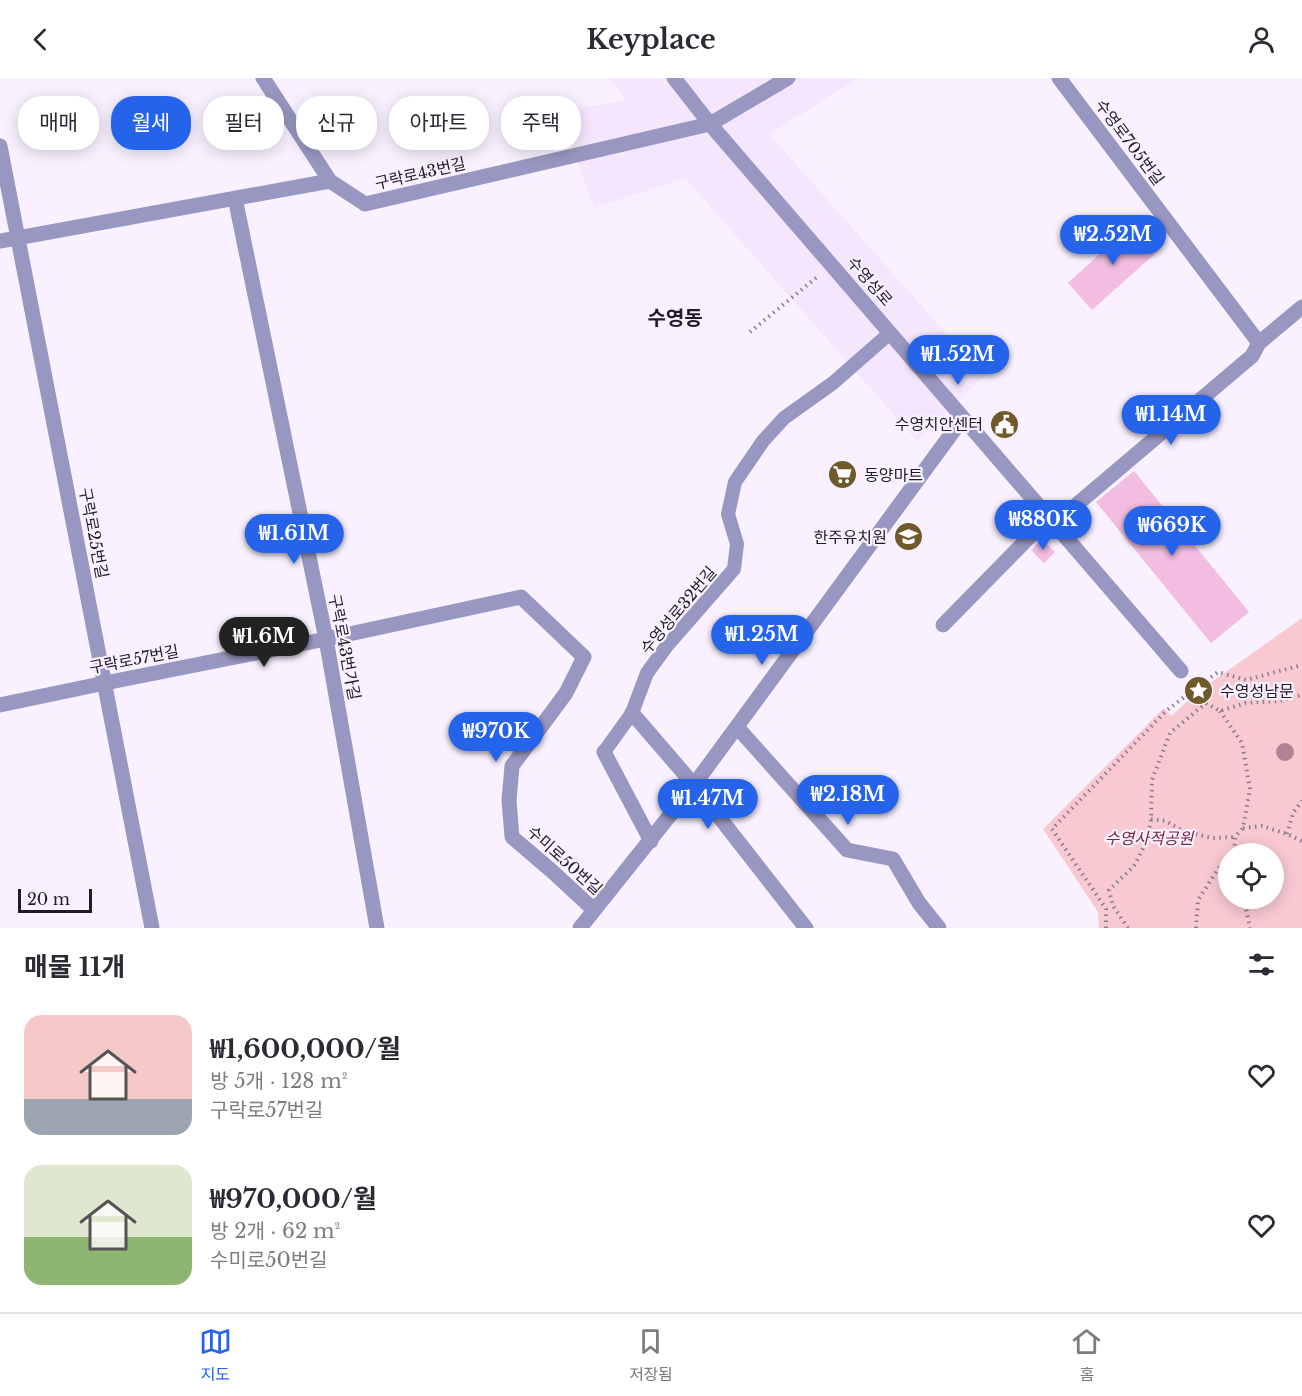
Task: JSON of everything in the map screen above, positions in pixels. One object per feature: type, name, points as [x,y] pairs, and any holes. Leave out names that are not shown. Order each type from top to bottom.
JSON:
[{"type":"street","points":[[0,241],[330,181],[263,78]]},
{"type":"street","name":"수영성로","points":[[674,78],[710,124],[1181,671]]},
{"type":"street","points":[[710,124],[788,78]]},
{"type":"street","name":"수영로705번길","points":[[1059,78],[1259,343]]},
{"type":"street","name":"구락로43번길","points":[[330,181],[365,204],[710,124]]},
{"type":"street","name":"구락로25번길","points":[[0,146],[152,928]]},
{"type":"street","name":"구락로43번가길","points":[[235,198],[326,639],[377,928]]},
{"type":"street","points":[[943,625],[1052,520],[1252,356],[1259,343],[1302,307]]},
{"type":"street","name":"수미로50번길","points":[[580,928],[694,785],[963,418]]},
{"type":"street","name":"구락로57번길","points":[[0,705],[521,597]]},
{"type":"street","name":"수미로50번길","points":[[521,597],[584,657],[566,693],[512,766],[509,800],[512,837],[594,910]]},
{"type":"street","points":[[632,713],[694,785],[806,928]]},
{"type":"street","points":[[738,726],[847,850],[893,859],[919,903],[939,928]]},
{"type":"street","points":[[604,752],[651,841]]},
{"type":"lane","name":"수영성로32번길","points":[[604,752],[632,713],[647,673],[666,647],[734,569],[737,544],[728,514],[735,482],[763,441],[784,418],[832,383],[890,333]]},
{"type":"path","points":[[750,332],[832,265]]},
{"type":"path","points":[[1106,928],[1106,909],[1052,829],[1166,711],[1218,672],[1246,680],[1302,665]]},
{"type":"path","points":[[1181,671],[1206,703],[1220,711],[1242,744],[1250,789],[1243,828],[1235,837],[1235,843]]},
{"type":"path","points":[[1220,711],[1246,703],[1302,695]]},
{"type":"path","points":[[1128,928],[1113,906],[1109,890],[1134,866],[1148,839],[1152,780],[1170,733],[1206,703]]},
{"type":"path","points":[[1287,834],[1293,813],[1302,801]]},
{"type":"path","points":[[1151,819],[1166,821],[1183,831],[1212,838],[1235,837]]},
{"type":"path","points":[[1243,828],[1262,826],[1302,841]]},
{"type":"path","points":[[1196,928],[1198,900],[1218,869]]},
{"type":"path","points":[[1246,909],[1250,928]]},
{"type":"shaded area","points":[[609,78],[859,78],[769,134],[984,376],[917,441],[685,178],[594,208],[573,150],[581,150],[581,108],[626,100]]},
{"type":"green space","name":"수영사적공원","points":[[1302,618],[1302,928],[1099,928],[1098,912],[1043,829],[1164,708],[1171,716],[1199,691]]},
{"type":"building","points":[[1134,223],[1159,250],[1092,310],[1068,283]]},
{"type":"building","points":[[1134,471],[1249,612],[1211,643],[1096,502]]},
{"type":"building","points":[[1042,539],[1055,552],[1044,563],[1031,550]]},
{"type":"place","name":"수영치안센터","points":[[1004,424]]},
{"type":"place","name":"동양마트","points":[[843,475]]},
{"type":"place","name":"한주유치원","points":[[908,537]]},
{"type":"place","name":"수영성남문","points":[[1199,691]]},
{"type":"district","name":"수영동","points":[[675,318]]}]
